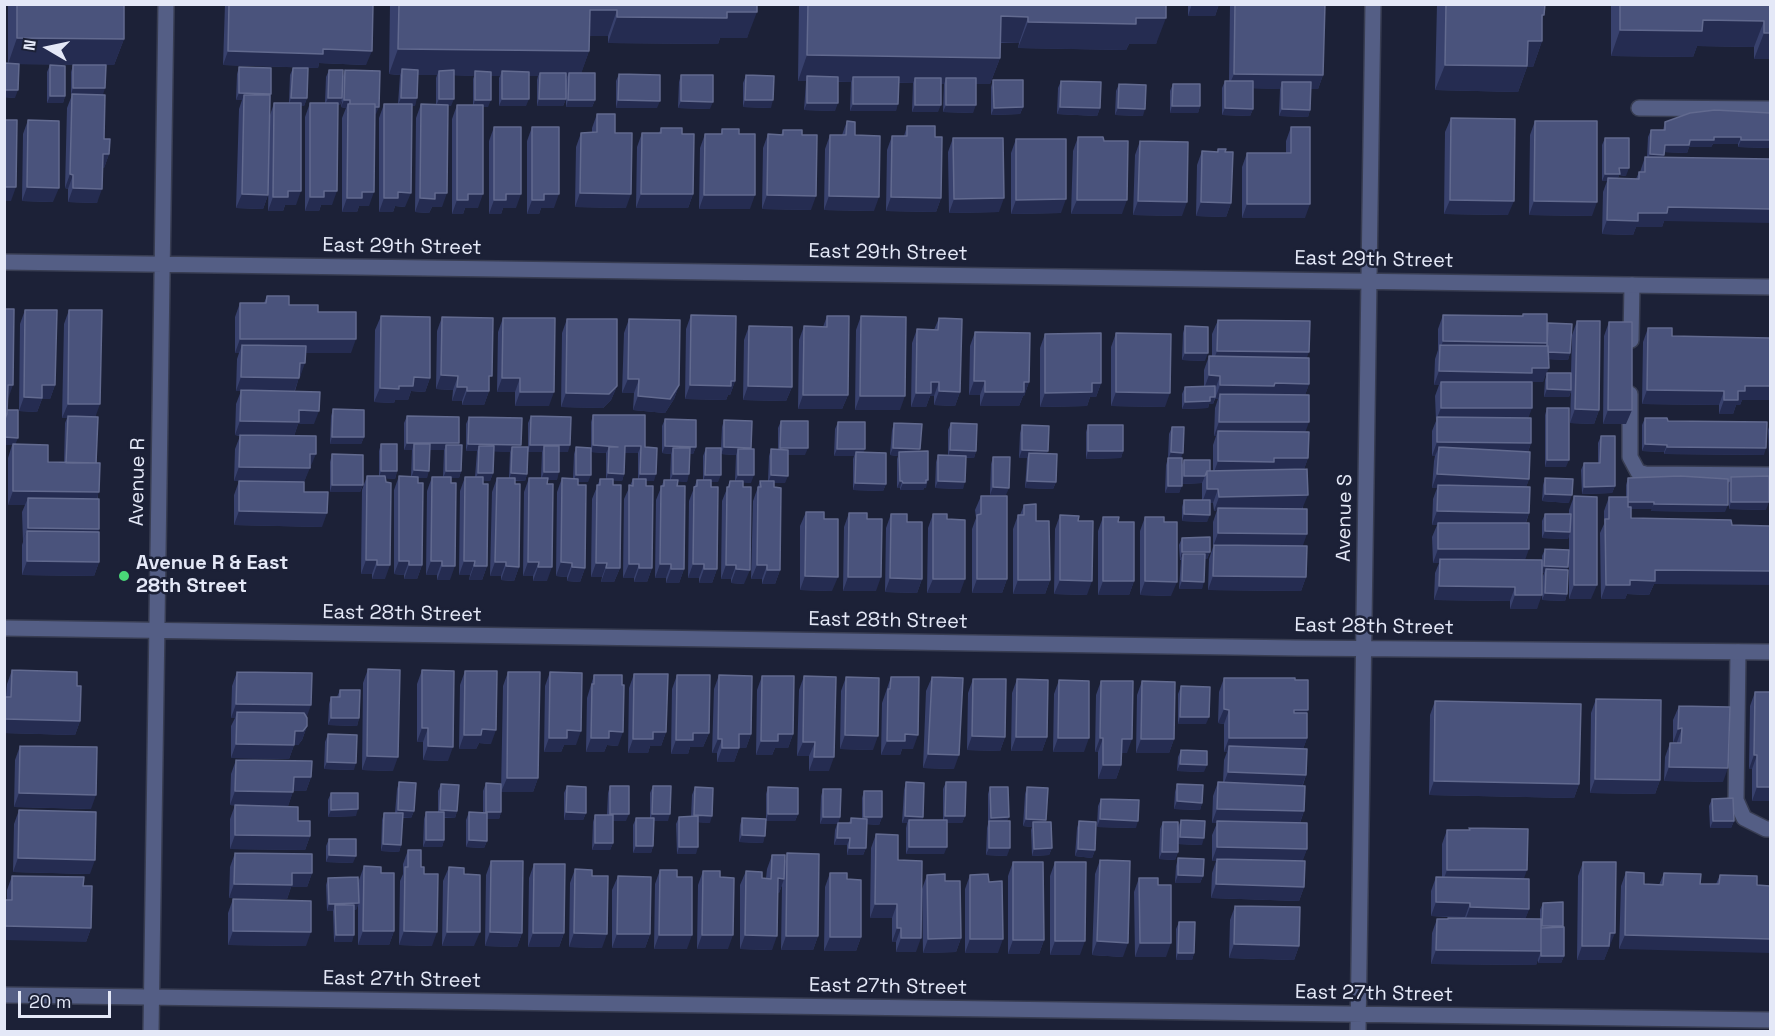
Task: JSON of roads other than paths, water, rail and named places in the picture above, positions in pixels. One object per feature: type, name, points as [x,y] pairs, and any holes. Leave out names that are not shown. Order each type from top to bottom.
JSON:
[{"type":"street","name":"Avenue R","points":[[151,1032],[166,4]]},
{"type":"street","name":"Avenue S","points":[[1358,1032],[1373,4]]},
{"type":"street","points":[[1638,108],[1770,109]]},
{"type":"street","name":"East 29th Street","points":[[4,262],[1770,287]]},
{"type":"street","points":[[1631,352],[1632,285]]},
{"type":"street","points":[[1630,375],[1630,457],[1638,472],[1645,474],[1770,475]]},
{"type":"street","name":"East 28th Street","points":[[4,628],[1770,652]]},
{"type":"street","points":[[1738,652],[1736,800],[1744,818],[1770,829]]},
{"type":"street","name":"East 27th Street","points":[[4,995],[1770,1020]]},
{"type":"place","name":"Avenue R & East 28th Street","points":[[124,576]]}]
